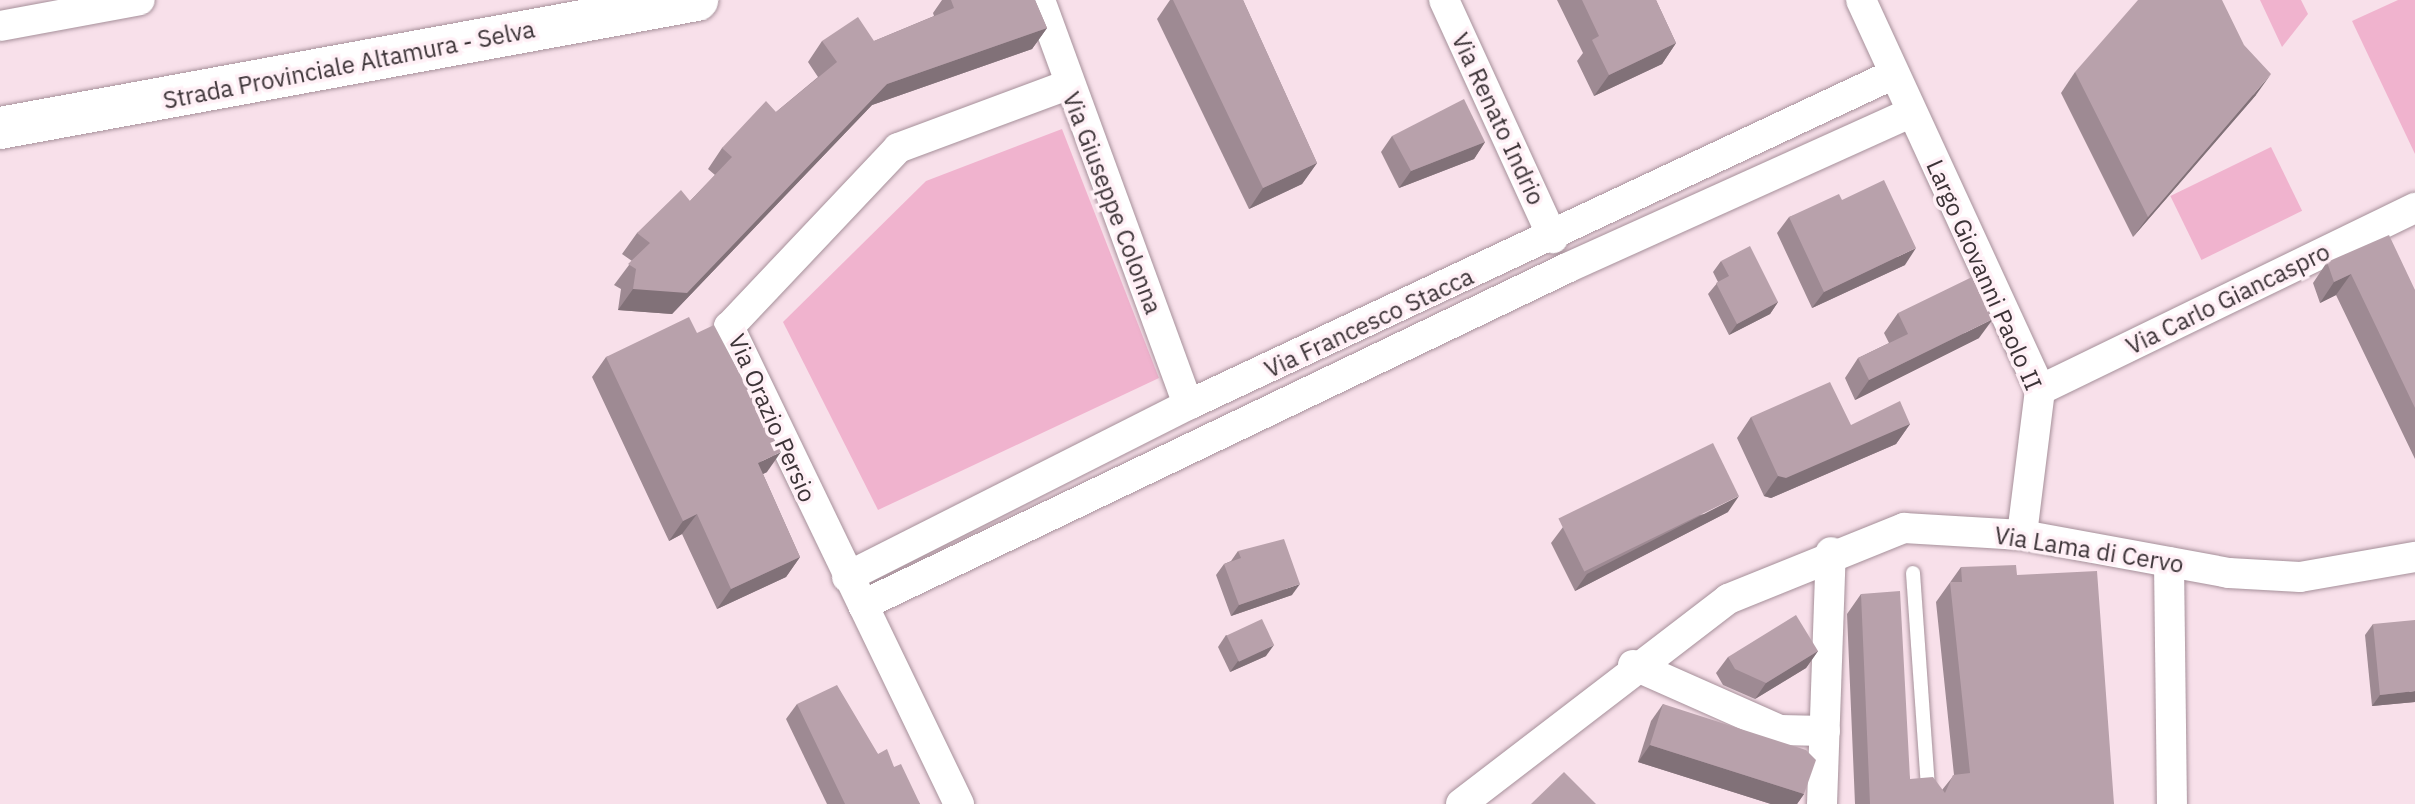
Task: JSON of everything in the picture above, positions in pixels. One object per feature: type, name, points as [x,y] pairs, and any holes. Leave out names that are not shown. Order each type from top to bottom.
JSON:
[{"type":"street","points":[[0,26],[140,0]]},
{"type":"street","name":"Strada Provinciale Altamura - Selva","points":[[0,128],[697,0]]},
{"type":"street","name":"Via Giuseppe Colonna","points":[[1040,0],[1067,85],[1188,405]]},
{"type":"street","name":"Via Renato Indrio","points":[[1444,0],[1553,238]]},
{"type":"street","name":"Largo Giovanni Paolo II","points":[[1861,0],[2040,390],[2022,535]]},
{"type":"street","name":"Via Francesco Stacca","points":[[847,577],[1188,405],[1553,238],[1894,74]]},
{"type":"street","name":"Via Orazio Persio","points":[[959,804],[729,327],[898,148],[1067,85]]},
{"type":"street","name":"Via Francesco Stacca","points":[[863,605],[1567,268],[1911,113]]},
{"type":"street","name":"Via Carlo Giancaspro","points":[[2040,390],[2415,208]]},
{"type":"street","name":"Via Lama di Cervo","points":[[1461,804],[1633,665],[1728,599],[1831,552],[1904,528],[2022,535],[2169,562],[2300,577],[2415,557]]},
{"type":"street","points":[[1822,804],[1831,552]]},
{"type":"street","points":[[2169,562],[2172,804]]},
{"type":"street","points":[[1633,665],[1780,730],[1825,731]]},
{"type":"lane","points":[[1913,573],[1929,804]]},
{"type":"shaded area","points":[[2260,0],[2301,0],[2308,14],[2282,47]]},
{"type":"shaded area","points":[[2398,0],[2415,0],[2415,154],[2352,21]]},
{"type":"shaded area","points":[[1062,129],[1159,378],[878,510],[783,322],[926,181]]},
{"type":"shaded area","points":[[2271,147],[2302,211],[2201,260],[2170,196]]},
{"type":"building","points":[[951,0],[1035,0],[1047,28],[887,84],[687,293],[633,289],[636,269],[628,264],[650,243],[637,233],[681,190],[690,201],[732,157],[722,148],[766,101],[776,112],[837,62],[822,41],[858,17],[874,41],[954,8]]},
{"type":"building","points":[[1173,0],[1243,0],[1317,163],[1263,188]]},
{"type":"building","points":[[1582,0],[1656,0],[1676,43],[1609,75],[1592,40],[1599,36]]},
{"type":"building","points":[[2138,0],[2222,0],[2244,45],[2271,74],[2148,217],[2075,72]]},
{"type":"building","points":[[1464,99],[1485,142],[1411,171],[1392,136]]},
{"type":"building","points":[[1884,180],[1916,248],[1824,292],[1789,217],[1839,194],[1842,200]]},
{"type":"building","points":[[2389,235],[2415,290],[2415,408],[2351,274],[2334,282],[2327,262]]},
{"type":"building","points":[[1750,246],[1778,302],[1737,324],[1716,283],[1729,276],[1721,261]]},
{"type":"building","points":[[1972,277],[1993,319],[1869,380],[1858,358],[1908,334],[1898,313]]},
{"type":"building","points":[[689,317],[697,333],[714,325],[781,452],[758,463],[800,557],[731,589],[697,514],[683,521],[606,357]]},
{"type":"building","points":[[1830,382],[1851,425],[1900,401],[1910,424],[1786,478],[1778,476],[1751,417]]},
{"type":"building","points":[[1713,443],[1739,496],[1584,571],[1558,518]]},
{"type":"building","points":[[1284,539],[1300,584],[1239,605],[1224,564],[1241,558],[1238,551]]},
{"type":"building","points":[[2016,565],[2017,575],[2097,571],[2114,804],[1870,804],[1861,594],[1900,591],[1910,779],[1933,777],[1945,793],[1953,775],[1970,773],[1950,582],[1962,582],[1961,567]]},
{"type":"building","points":[[1796,615],[1818,651],[1766,683],[1735,669],[1728,657]]},
{"type":"building","points":[[1262,619],[1274,645],[1239,662],[1227,635]]},
{"type":"building","points":[[2415,620],[2415,691],[2380,695],[2373,624]]},
{"type":"building","points":[[837,685],[878,754],[887,749],[894,767],[901,764],[920,804],[845,804],[797,704]]},
{"type":"building","points":[[1663,704],[1806,750],[1816,760],[1804,794],[1650,745]]},
{"type":"building","points":[[1564,772],[1596,804],[1531,804]]}]
